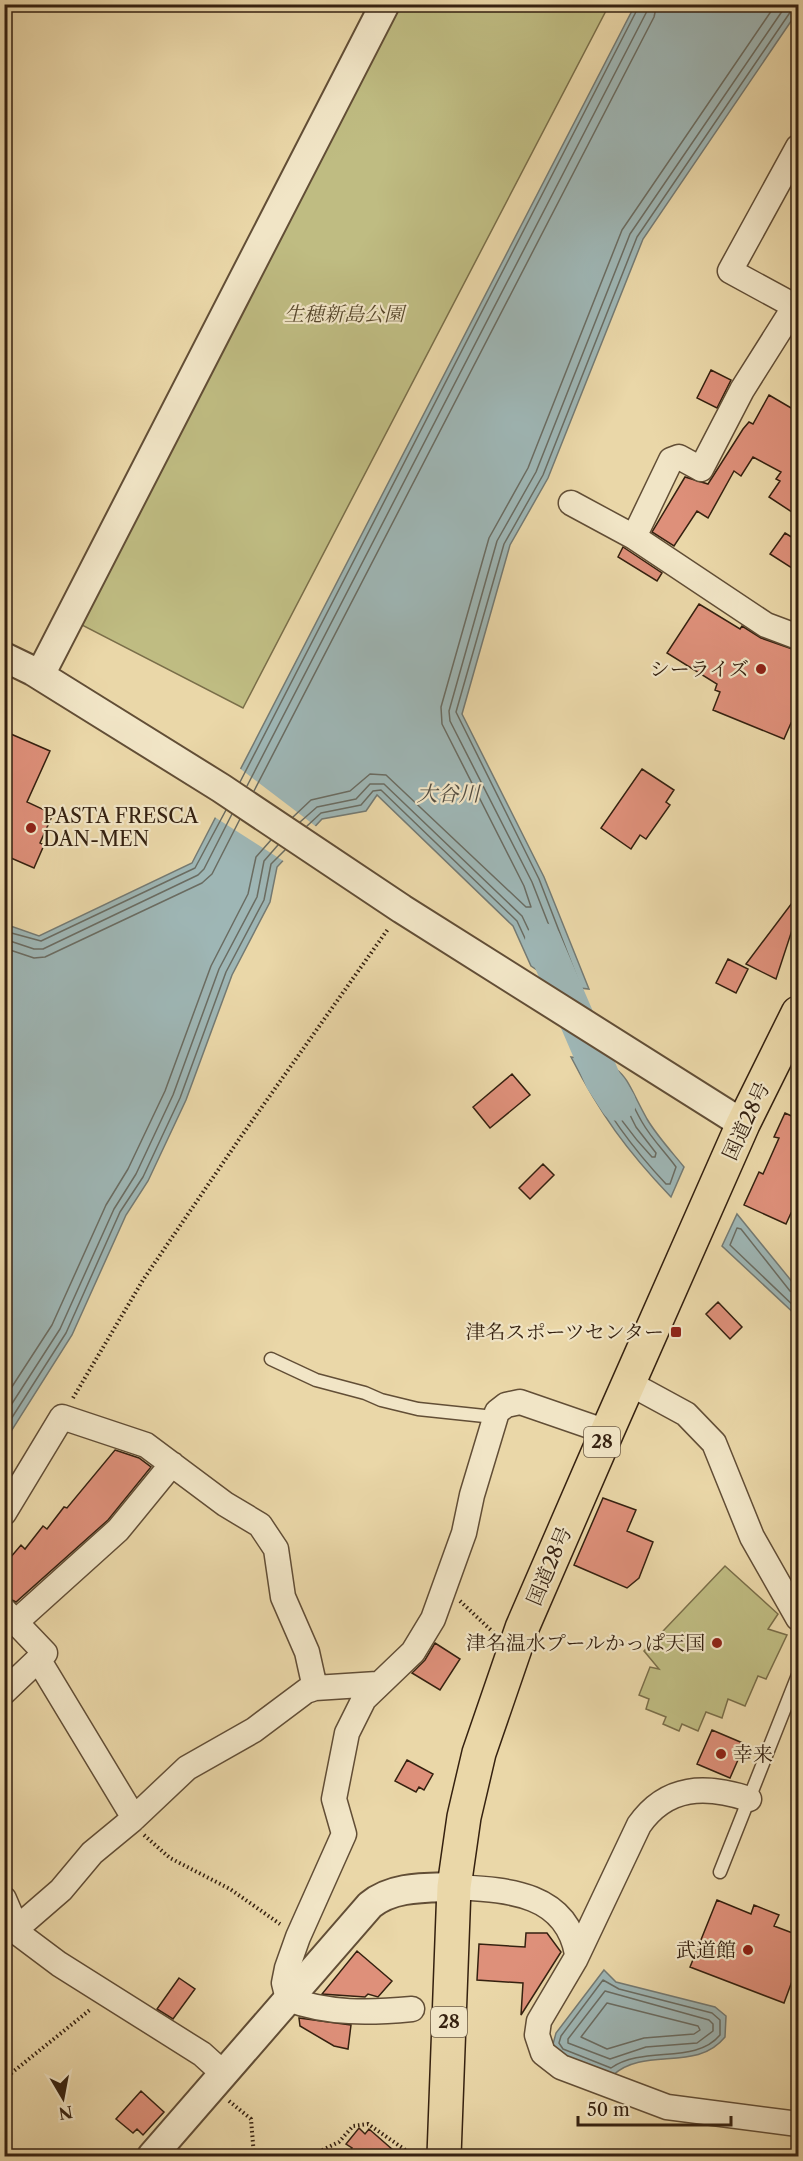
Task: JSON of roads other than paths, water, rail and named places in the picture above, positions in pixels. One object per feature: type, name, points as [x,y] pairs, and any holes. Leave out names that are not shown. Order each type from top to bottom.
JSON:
[{"type":"highway","name":"国道28号","points":[[444,2157],[454,1887],[464,1817],[478,1753],[522,1628],[743,1124],[798,1013]]},
{"type":"street","points":[[40,675],[386,4]]},
{"type":"street","points":[[634,537],[671,460],[679,457],[701,469],[742,390],[797,307],[730,271],[798,147]]},
{"type":"street","points":[[572,502],[634,537],[766,625],[798,637]]},
{"type":"street","points":[[4,657],[40,675],[221,788],[396,905],[743,1124]]},
{"type":"street","points":[[628,1383],[686,1414],[714,1443],[752,1537],[798,1618]]},
{"type":"street","points":[[288,1999],[286,1975],[298,1937],[344,1834],[334,1799],[347,1733],[364,1699],[377,1684],[413,1652],[433,1619],[464,1533],[494,1417],[506,1405],[520,1402],[607,1432]]},
{"type":"street","points":[[4,1513],[62,1417],[146,1445],[225,1504],[260,1525],[269,1535],[276,1549],[283,1597],[305,1646],[315,1688]]},
{"type":"street","points":[[4,1692],[45,1653],[11,1616],[118,1530],[172,1464]]},
{"type":"street","points":[[38,1659],[133,1819]]},
{"type":"street","points":[[16,1929],[61,1890],[92,1852],[133,1819],[187,1768],[254,1730],[297,1695],[315,1688],[377,1684]]},
{"type":"street","points":[[749,1799],[726,1792],[681,1792],[663,1799],[649,1812],[639,1825],[577,1954],[539,2021],[537,2035],[543,2053],[551,2062],[667,2108],[798,2124]]},
{"type":"street","points":[[152,2157],[375,1900],[403,1890],[454,1887],[502,1890],[534,1898],[562,1921],[573,1938],[577,1954]]},
{"type":"street","points":[[4,1899],[19,1934],[59,1964],[202,2054],[218,2080]]},
{"type":"street","points":[[288,1999],[305,2005],[367,2013],[412,2008]]},
{"type":"lane","points":[[271,1359],[316,1380],[365,1393],[381,1400],[418,1409],[494,1417]]},
{"type":"lane","points":[[720,1872],[798,1675]]},
{"type":"water","points":[[635,5],[798,5],[798,11],[643,239],[548,478],[510,545],[462,714],[544,877],[589,989],[561,986],[531,966],[513,926],[377,795],[366,811],[322,819],[277,867],[270,902],[232,975],[186,1100],[148,1181],[126,1215],[72,1335],[5,1441],[5,924],[39,936],[192,863]]},
{"type":"water","points":[[571,1057],[614,1067],[627,1081],[647,1119],[684,1167],[671,1197],[615,1131]]},
{"type":"water","points":[[737,1214],[798,1289],[798,1317],[722,1246]]},
{"type":"water","points":[[604,1970],[616,1982],[715,2007],[726,2016],[725,2037],[713,2048],[700,2054],[640,2062],[613,2075],[559,2054],[553,2044],[556,2033]]},
{"type":"waterway","name":"大谷川","points":[[543,941],[603,1080],[618,1103]]},
{"type":"place","name":"シーライズ","points":[[761,669]]},
{"type":"place","name":"PASTA FRESCA DAN-MEN","points":[[31,828]]},
{"type":"place","name":"津名スポーツセンター","points":[[676,1332]]},
{"type":"place","name":"津名温水プールかっぱ天国","points":[[717,1643]]},
{"type":"place","name":"幸来","points":[[721,1754]]},
{"type":"place","name":"武道館","points":[[748,1950]]},
{"type":"park label","name":"生穂新島公園","points":[[344,314]]}]
